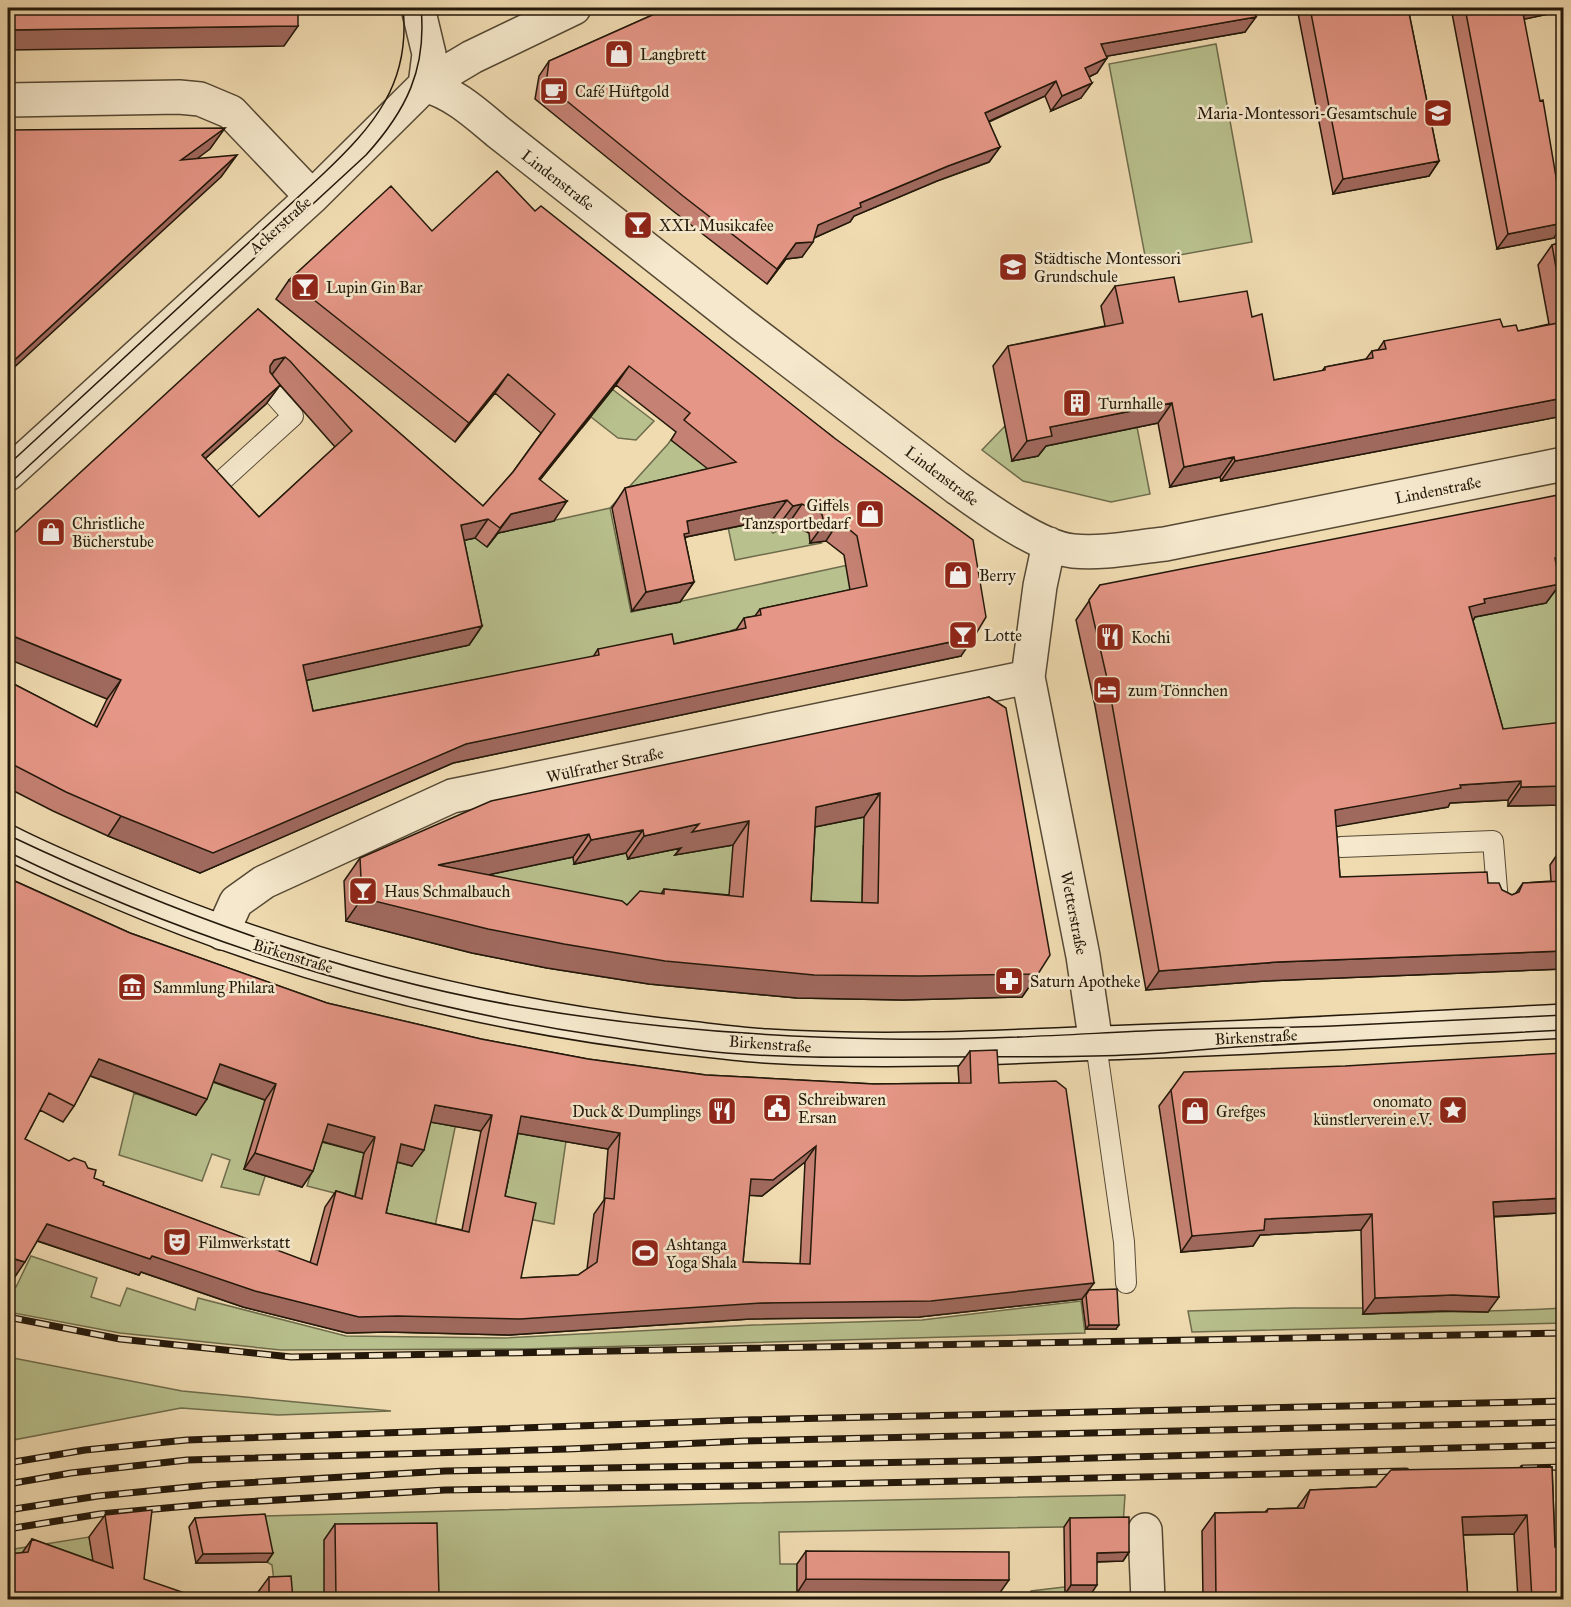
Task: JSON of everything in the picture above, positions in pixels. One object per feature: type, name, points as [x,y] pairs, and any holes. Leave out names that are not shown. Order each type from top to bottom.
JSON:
[{"type":"street","points":[[418,8],[429,54],[425,85]]},
{"type":"street","name":"Ackerstraße","points":[[8,474],[312,196],[425,85],[472,57],[574,8]]},
{"type":"street","name":"Lindenstraße","points":[[425,85],[460,100],[734,318],[957,488],[993,514],[1048,544],[1072,551],[1165,544],[1563,464]]},
{"type":"street","points":[[8,100],[179,97],[200,99],[231,112],[312,196]]},
{"type":"street","name":"Wetterstraße","points":[[1048,544],[1028,677],[1083,956],[1096,1044]]},
{"type":"street","name":"Wülfrather Straße","points":[[222,933],[236,902],[264,882],[452,796],[1028,677]]},
{"type":"street","name":"Birkenstraße","points":[[8,842],[140,901],[222,933],[302,960],[394,986],[527,1016],[598,1028],[782,1047],[968,1048],[1096,1044],[1563,1021]]},
{"type":"street","points":[[1145,1530],[1148,1599]]},
{"type":"lane","points":[[216,486],[293,417],[268,388]]},
{"type":"lane","points":[[1341,847],[1494,841],[1498,902]]},
{"type":"lane","name":"Wetterstraße","points":[[1096,1044],[1124,1242],[1126,1283]]},
{"type":"green space","points":[[1216,44],[1252,242],[1146,261],[1109,64]]},
{"type":"green space","points":[[612,389],[654,421],[636,440],[618,438],[591,417],[582,428],[556,408]]},
{"type":"green space","points":[[685,420],[748,524],[763,522],[773,533],[795,522],[821,543],[735,560],[728,527],[667,496],[610,508],[668,444]]},
{"type":"green space","points":[[1005,426],[1013,461],[1036,447],[1137,427],[1150,494],[1111,502],[1023,481],[982,450]]},
{"type":"green space","points":[[610,508],[631,612],[848,565],[922,618],[783,619],[732,630],[735,640],[333,740],[235,693],[447,544]]},
{"type":"green space","points":[[1563,572],[1563,739],[1505,746],[1471,618],[1542,577]]},
{"type":"green space","points":[[861,810],[881,843],[863,846],[861,935],[726,928],[507,908],[483,869],[573,857],[575,864],[626,852],[628,859],[665,850],[677,849],[678,854]]},
{"type":"green space","points":[[247,1060],[280,1131],[259,1195],[221,1187],[230,1160],[212,1154],[202,1181],[119,1155],[134,1093],[196,1115],[214,1065],[216,1083],[235,1090]]},
{"type":"green space","points":[[317,1078],[364,1153],[354,1198],[307,1186],[321,1143]]},
{"type":"green space","points":[[427,1107],[458,1113],[432,1241],[374,1229],[389,1160]]},
{"type":"green space","points":[[510,1132],[566,1141],[554,1224],[494,1212]]},
{"type":"green space","points":[[31,1256],[97,1278],[91,1297],[120,1306],[127,1288],[195,1310],[198,1298],[346,1336],[504,1338],[753,1325],[922,1320],[1081,1301],[1085,1333],[524,1349],[281,1350],[120,1333],[8,1312],[8,1286],[16,1287]]},
{"type":"green space","points":[[1363,1308],[1363,1314],[1563,1308],[1564,1323],[1192,1332],[1188,1311]]},
{"type":"green space","points":[[8,1357],[182,1391],[391,1411],[278,1415],[181,1408],[8,1441]]},
{"type":"green space","points":[[1125,1495],[1123,1526],[779,1532],[780,1564],[797,1564],[797,1593],[999,1594],[997,1600],[276,1599],[272,1565],[267,1562],[265,1516]]},
{"type":"green space","points":[[89,1537],[93,1558],[112,1577],[8,1575],[8,1550]]},
{"type":"green space","points":[[1089,1584],[1091,1597],[1039,1597],[1029,1600],[1031,1591]]},
{"type":"building","points":[[8,8],[298,8],[298,26],[8,30]]},
{"type":"building","points":[[668,8],[1254,8],[1256,17],[1101,44],[1107,58],[1085,68],[1092,83],[1062,96],[1056,81],[985,113],[1000,147],[860,203],[861,207],[818,225],[813,242],[796,243],[777,269],[546,84],[549,61]]},
{"type":"building","points":[[1310,8],[1408,8],[1439,161],[1343,179]]},
{"type":"building","points":[[1465,8],[1522,8],[1540,101],[1543,100],[1563,223],[1508,234]]},
{"type":"building","points":[[225,128],[181,160],[237,155],[8,366],[8,130]]},
{"type":"building","points":[[497,171],[535,211],[541,206],[833,437],[973,540],[986,617],[974,637],[466,744],[213,853],[66,792],[8,762],[8,681],[97,727],[121,680],[8,634],[8,539],[258,309],[483,506],[513,472],[555,414],[508,374],[469,423],[289,280],[391,186],[432,231]],"holes":[[[285,357],[352,431],[259,517],[202,455],[280,385],[270,372],[270,366],[274,360]],[[629,366],[690,413],[684,420],[736,462],[625,488],[646,592],[694,582],[684,534],[689,533],[687,521],[787,500],[793,506],[802,504],[822,514],[824,524],[839,521],[857,536],[867,586],[760,609],[761,615],[744,618],[746,628],[674,644],[672,634],[598,649],[599,655],[313,711],[303,665],[482,626],[461,525],[488,519],[500,528],[511,514],[567,501],[539,479]]]},
{"type":"building","points":[[1563,242],[1563,307],[1552,245]]},
{"type":"building","points":[[1174,277],[1179,302],[1247,291],[1252,317],[1262,314],[1274,380],[1373,358],[1372,351],[1386,349],[1384,341],[1500,319],[1503,327],[1516,325],[1518,331],[1563,322],[1563,398],[1235,461],[1234,457],[1184,467],[1172,403],[1050,427],[1052,436],[1027,441],[1008,346],[1123,323],[1115,286]]},
{"type":"building","points":[[1563,494],[1563,556],[1555,558],[1560,584],[1484,599],[1485,603],[1469,607],[1503,729],[1563,722],[1563,786],[1521,787],[1521,781],[1460,785],[1461,788],[1335,810],[1340,877],[1487,872],[1488,883],[1499,883],[1502,890],[1512,895],[1519,892],[1523,883],[1563,881],[1563,951],[1278,962],[1159,971],[1109,687],[1089,600],[1100,585]]},
{"type":"building","points":[[989,697],[1006,708],[1050,955],[1038,974],[814,975],[665,961],[564,944],[488,929],[362,898],[360,858],[491,801]],"holes":[[[880,793],[878,903],[811,901],[816,807]],[[749,821],[743,897],[664,889],[664,894],[640,891],[627,905],[622,901],[438,865],[589,834],[591,840],[643,830],[644,836],[699,824],[692,832]]]},
{"type":"building","points":[[8,878],[130,933],[327,1003],[481,1039],[588,1059],[706,1075],[874,1084],[971,1083],[970,1051],[997,1050],[999,1083],[1056,1081],[1066,1089],[1094,1283],[931,1301],[761,1303],[520,1319],[359,1317],[255,1291],[47,1224],[25,1262],[8,1257]],"holes":[[[99,1059],[207,1099],[220,1064],[276,1084],[255,1153],[313,1171],[328,1124],[375,1137],[362,1199],[336,1191],[317,1265],[103,1185],[104,1182],[94,1178],[96,1170],[88,1168],[85,1162],[74,1158],[69,1161],[25,1139],[49,1093],[74,1106]],[[435,1105],[492,1115],[469,1232],[386,1213],[401,1144],[424,1150]],[[521,1116],[620,1133],[614,1199],[605,1198],[597,1262],[578,1275],[521,1278],[536,1203],[505,1196]],[[816,1146],[810,1264],[743,1262],[751,1179],[773,1180]]]},
{"type":"building","points":[[1563,1053],[1563,1198],[1493,1202],[1499,1297],[1453,1295],[1375,1298],[1372,1214],[1265,1219],[1264,1230],[1192,1236],[1171,1090],[1184,1072],[1345,1066]]},
{"type":"building","points":[[1117,1289],[1119,1325],[1089,1325],[1086,1295],[1089,1290]]},
{"type":"building","points":[[1552,1467],[1555,1547],[1563,1547],[1563,1599],[1532,1599],[1527,1515],[1462,1517],[1468,1599],[1216,1599],[1215,1513],[1267,1512],[1268,1509],[1304,1508],[1310,1490],[1376,1487],[1391,1470]]},
{"type":"building","points":[[152,1510],[144,1579],[202,1599],[8,1599],[8,1554],[28,1552],[32,1539],[113,1568],[105,1515]]},
{"type":"building","points":[[265,1514],[273,1553],[203,1554],[195,1518]]},
{"type":"building","points":[[1129,1517],[1129,1552],[1097,1553],[1097,1585],[1071,1585],[1070,1518]]},
{"type":"building","points":[[437,1523],[439,1595],[366,1596],[366,1599],[336,1599],[335,1524]]},
{"type":"building","points":[[806,1551],[1009,1552],[1009,1580],[806,1579]]},
{"type":"building","points":[[291,1576],[293,1599],[269,1599],[269,1577]]},
{"type":"tram line","points":[[8,465],[322,175],[358,139],[373,120],[395,81],[404,35],[403,8]]},
{"type":"tram line","points":[[8,485],[366,155],[380,139],[403,105],[417,70],[421,51],[421,8]]},
{"type":"tram line","points":[[8,835],[133,891],[197,916],[328,961],[461,995],[528,1008],[617,1021],[751,1034],[921,1039],[1332,1026],[1564,1015]]},
{"type":"tram line","points":[[8,852],[80,885],[226,943],[376,989],[530,1024],[697,1050],[807,1057],[1079,1056],[1564,1030]]},
{"type":"railway","points":[[8,1317],[120,1339],[291,1357],[1564,1333]]},
{"type":"railway","points":[[8,1463],[85,1450],[187,1440],[743,1420],[1564,1401]]},
{"type":"railway","points":[[8,1484],[71,1473],[187,1460],[568,1449],[744,1441],[1564,1422]]},
{"type":"railway","points":[[8,1510],[98,1496],[209,1485],[445,1471],[1021,1460],[1564,1445]]},
{"type":"railway","points":[[1523,1468],[1564,1467]]},
{"type":"railway","points":[[8,1529],[100,1514],[210,1504],[445,1490],[739,1486],[1406,1471]]},
{"type":"place","name":"Langbrett","points":[[619,54]]},
{"type":"place","name":"Café Hüftgold","points":[[554,91]]},
{"type":"place","name":"Maria-Montessori-Gesamtschule","points":[[1438,113]]},
{"type":"place","name":"XXL Musikcafee","points":[[638,225]]},
{"type":"place","name":"Städtische Montessori Grundschule","points":[[1013,267]]},
{"type":"place","name":"Lupin Gin Bar","points":[[305,287]]},
{"type":"place","name":"Turnhalle","points":[[1077,403]]},
{"type":"place","name":"Giffels Tanzsportbedarf","points":[[870,514]]},
{"type":"place","name":"Christliche Bücherstube","points":[[51,532]]},
{"type":"place","name":"Berry","points":[[958,575]]},
{"type":"place","name":"Lotte","points":[[963,635]]},
{"type":"place","name":"Kochi","points":[[1110,637]]},
{"type":"place","name":"zum Tönnchen","points":[[1107,690]]},
{"type":"place","name":"Haus Schmalbauch","points":[[363,891]]},
{"type":"place","name":"Saturn Apotheke","points":[[1009,981]]},
{"type":"place","name":"Sammlung Philara","points":[[132,987]]},
{"type":"place","name":"Schreibwaren Ersan","points":[[777,1108]]},
{"type":"place","name":"onomato künstlerverein e.V.","points":[[1453,1110]]},
{"type":"place","name":"Duck & Dumplings","points":[[722,1111]]},
{"type":"place","name":"Grefges","points":[[1195,1111]]},
{"type":"place","name":"Filmwerkstatt","points":[[177,1242]]},
{"type":"place","name":"Ashtanga Yoga Shala","points":[[645,1253]]}]
